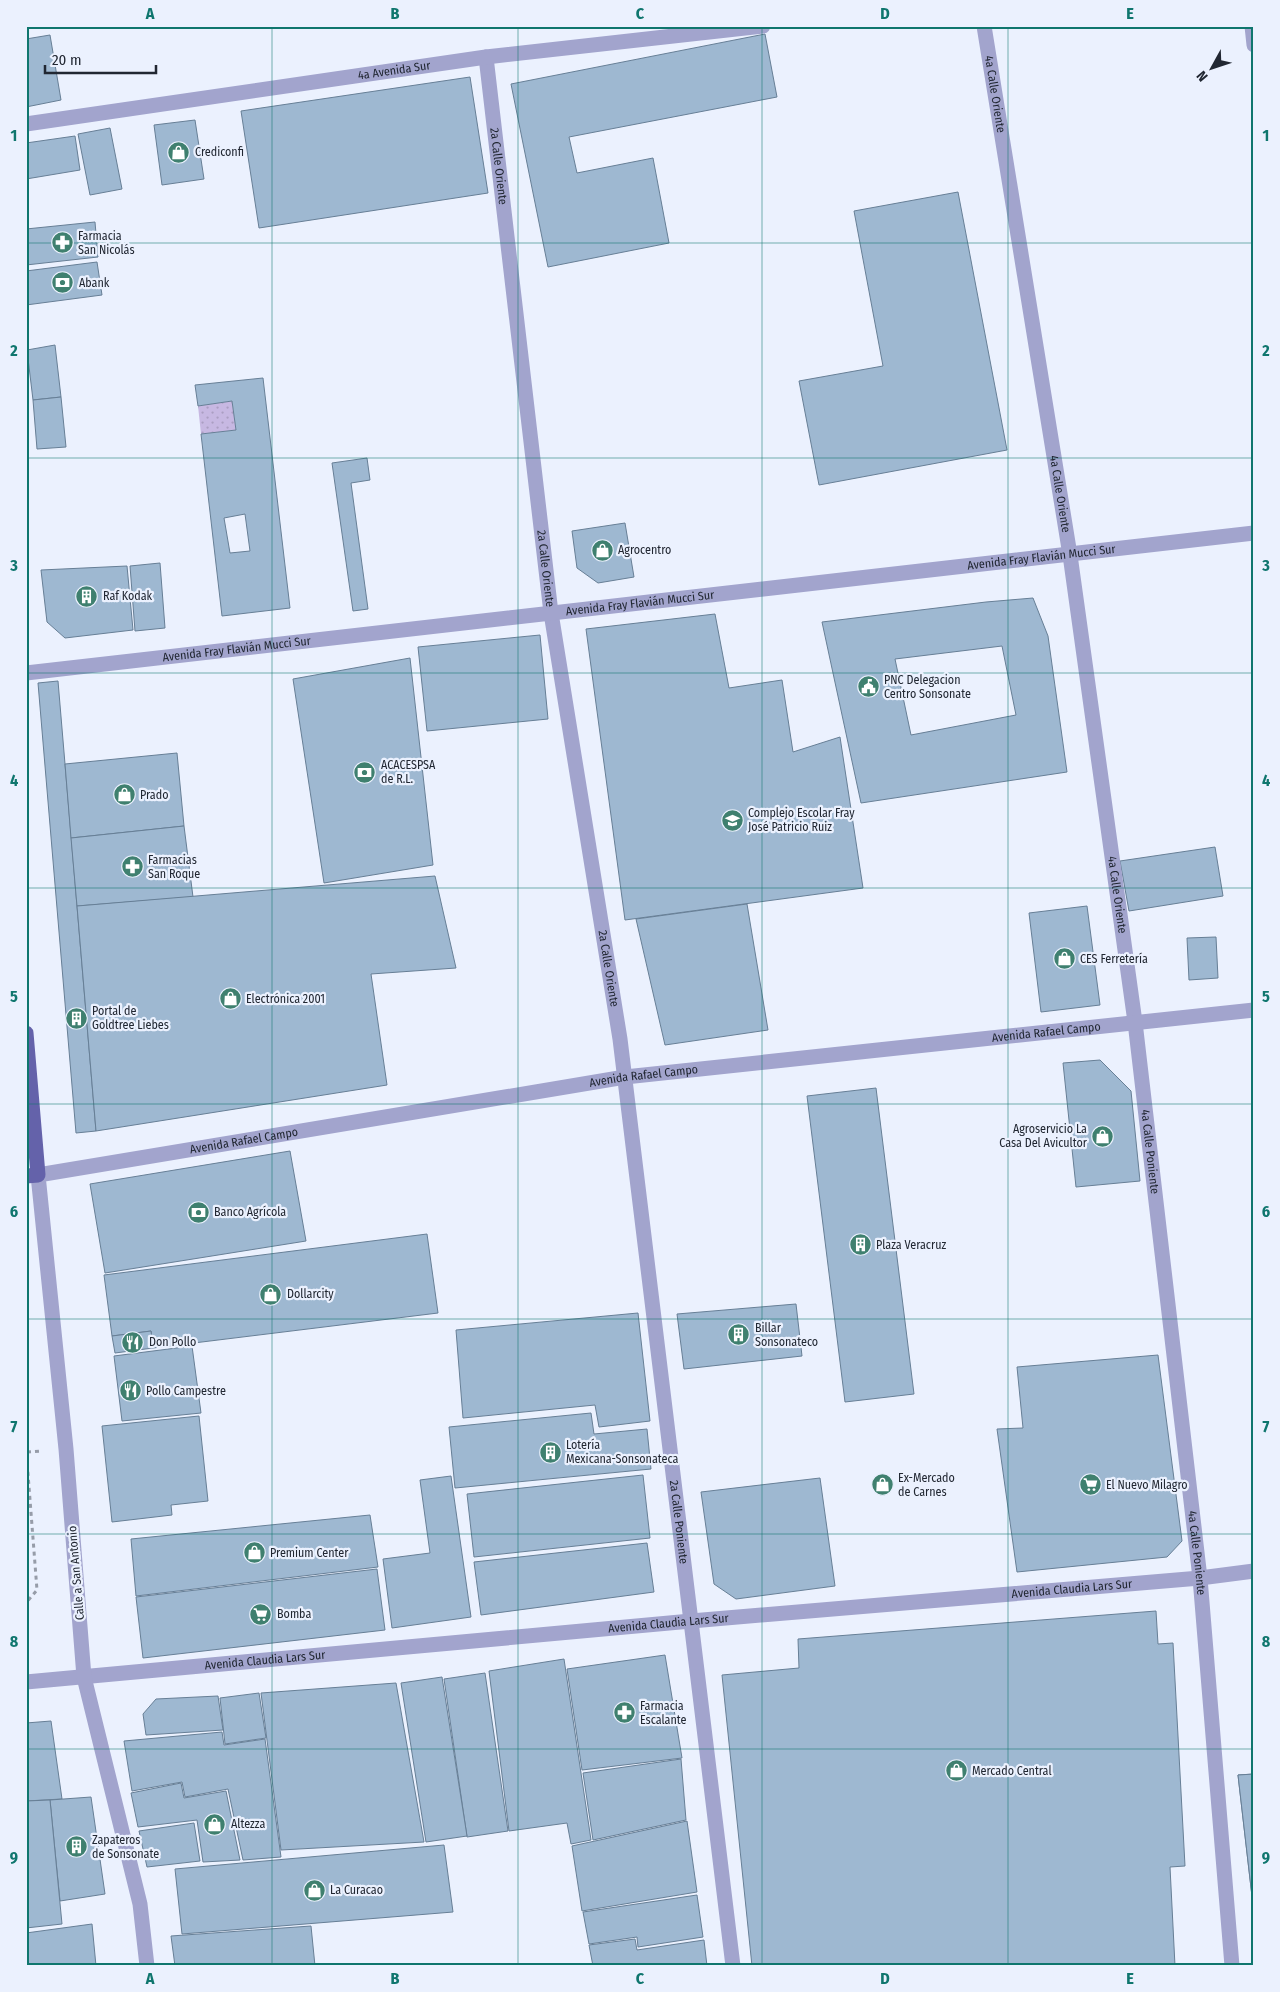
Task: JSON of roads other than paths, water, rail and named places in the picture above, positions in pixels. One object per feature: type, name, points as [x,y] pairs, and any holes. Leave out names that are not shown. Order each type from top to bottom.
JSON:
[{"type":"main road","points":[[26,1033],[32,1175]]},
{"type":"street","name":"4a Avenida Sur","points":[[26,124],[486,57],[763,26]]},
{"type":"street","name":"4a Calle Oriente","points":[[984,26],[1070,555],[1135,1022]]},
{"type":"street","points":[[1252,26],[1254,45]]},
{"type":"street","name":"2a Calle Oriente","points":[[486,57],[551,613],[625,1077]]},
{"type":"street","name":"Avenida Fray Flavián Mucci Sur","points":[[26,673],[1254,533]]},
{"type":"street","name":"Avenida Rafael Campo","points":[[32,1175],[625,1077],[1254,1010]]},
{"type":"street","name":"4a Calle Poniente","points":[[1135,1022],[1200,1578],[1232,1966]]},
{"type":"street","name":"2a Calle Poniente","points":[[625,1077],[733,1966]]},
{"type":"street","name":"Calle a San Antonio","points":[[32,1175],[66,1449],[84,1677],[140,1904],[147,1966]]},
{"type":"street","name":"Avenida Claudia Lars Sur","points":[[26,1682],[691,1621],[1200,1578],[1254,1571]]},
{"type":"place","name":"Crediconfi","points":[[179,152]]},
{"type":"place","name":"Farmacia San Nicolás","points":[[62,243]]},
{"type":"place","name":"Abank","points":[[63,283]]},
{"type":"place","name":"Agrocentro","points":[[602,550]]},
{"type":"place","name":"Raf Kodak","points":[[87,596]]},
{"type":"place","name":"PNC Delegacion Centro Sonsonate","points":[[868,687]]},
{"type":"place","name":"ACACESPSA de R.L.","points":[[365,772]]},
{"type":"place","name":"Prado","points":[[124,795]]},
{"type":"place","name":"Complejo Escolar Fray José Patricio Ruiz","points":[[732,820]]},
{"type":"place","name":"Farmacias San Roque","points":[[132,867]]},
{"type":"place","name":"CES Ferretería","points":[[1064,959]]},
{"type":"place","name":"Electrónica 2001","points":[[230,999]]},
{"type":"place","name":"Portal de Goldtree Liebes","points":[[76,1018]]},
{"type":"place","name":"Agroservicio La Casa Del Avicultor","points":[[1103,1136]]},
{"type":"place","name":"Banco Agrícola","points":[[198,1212]]},
{"type":"place","name":"Plaza Veracruz","points":[[860,1245]]},
{"type":"place","name":"Dollarcity","points":[[271,1294]]},
{"type":"place","name":"Billar Sonsonateco","points":[[739,1335]]},
{"type":"place","name":"Don Pollo","points":[[133,1342]]},
{"type":"place","name":"Pollo Campestre","points":[[130,1391]]},
{"type":"place","name":"Lotería Mexicana-Sonsonateca","points":[[550,1452]]},
{"type":"place","name":"Ex-Mercado de Carnes","points":[[882,1485]]},
{"type":"place","name":"El Nuevo Milagro","points":[[1090,1485]]},
{"type":"place","name":"Premium Center","points":[[254,1553]]},
{"type":"place","name":"Bomba","points":[[261,1614]]},
{"type":"place","name":"Farmacia Escalante","points":[[624,1713]]},
{"type":"place","name":"Mercado Central","points":[[956,1771]]},
{"type":"place","name":"Altezza","points":[[215,1824]]},
{"type":"place","name":"Zapateros de Sonsonate","points":[[76,1847]]},
{"type":"place","name":"La Curacao","points":[[314,1890]]}]
